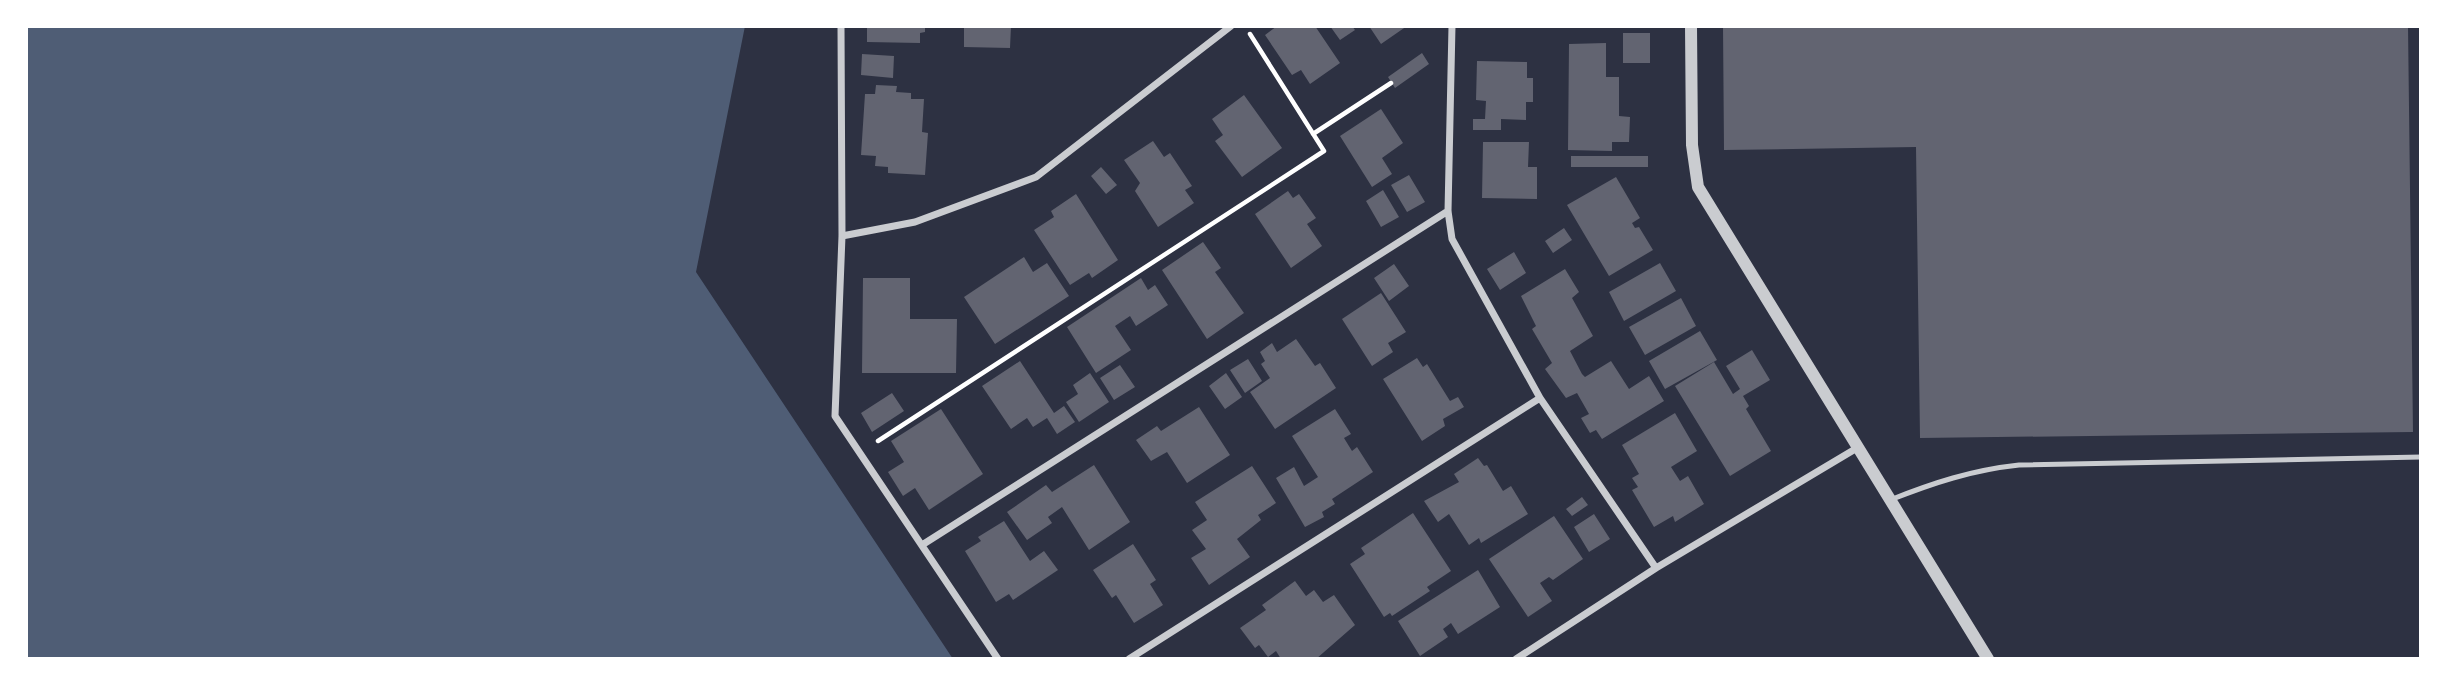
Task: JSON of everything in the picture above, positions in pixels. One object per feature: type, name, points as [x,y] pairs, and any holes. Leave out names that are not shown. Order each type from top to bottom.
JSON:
[{"type":"street","points":[[841,26],[842,236],[835,416],[998,659]]},
{"type":"street","points":[[842,236],[915,222],[1035,177],[1231,26]]},
{"type":"street","points":[[1452,26],[1448,211],[1452,239],[1540,398],[1656,568]]},
{"type":"street","points":[[1691,26],[1692,145],[1698,187],[1988,659]]},
{"type":"street","points":[[922,545],[1448,211]]},
{"type":"street","points":[[1129,659],[1540,398]]},
{"type":"street","points":[[1516,659],[1656,568],[1857,447]]},
{"type":"lane","points":[[1890,500],[1943,479],[1982,469],[2019,466],[2421,457]]},
{"type":"path","points":[[860,453],[1324,151],[1245,26]]},
{"type":"path","points":[[1313,134],[1391,83]]},
{"type":"water","points":[[26,26],[745,26],[696,272],[953,659],[26,659]]},
{"type":"building","points":[[867,26],[925,26],[925,32],[920,33],[920,43],[867,42]]},
{"type":"building","points":[[964,26],[1011,26],[1010,48],[964,47]]},
{"type":"building","points":[[1277,26],[1315,26],[1340,63],[1310,84],[1301,70],[1292,75],[1265,35]]},
{"type":"building","points":[[1330,26],[1352,26],[1355,30],[1340,40]]},
{"type":"building","points":[[1369,26],[1407,26],[1381,44]]},
{"type":"building","points":[[1723,26],[2408,26],[2413,432],[1920,438],[1916,147],[1724,150]]},
{"type":"building","points":[[1623,33],[1650,33],[1650,63],[1623,63]]},
{"type":"building","points":[[1606,43],[1606,77],[1619,77],[1619,116],[1630,117],[1629,142],[1612,142],[1612,151],[1568,150],[1569,44]]},
{"type":"building","points":[[1422,53],[1429,64],[1395,88],[1388,77]]},
{"type":"building","points":[[862,54],[894,56],[893,78],[861,75]]},
{"type":"building","points":[[1477,61],[1527,62],[1527,78],[1533,78],[1533,102],[1526,102],[1526,120],[1501,119],[1501,130],[1473,130],[1473,119],[1485,119],[1486,101],[1476,100]]},
{"type":"building","points":[[876,85],[897,86],[896,92],[911,93],[911,99],[924,99],[922,132],[928,133],[925,175],[888,173],[888,167],[875,166],[876,156],[861,155],[865,94],[875,94]]},
{"type":"building","points":[[1244,95],[1282,148],[1242,177],[1215,141],[1223,135],[1212,119]]},
{"type":"building","points":[[1381,109],[1403,143],[1382,158],[1392,174],[1372,187],[1340,136]]},
{"type":"building","points":[[1153,141],[1164,157],[1170,153],[1192,186],[1185,190],[1194,203],[1158,227],[1135,191],[1140,183],[1124,160]]},
{"type":"building","points":[[1483,142],[1529,142],[1528,167],[1537,167],[1537,199],[1482,198]]},
{"type":"building","points":[[1571,156],[1648,156],[1648,167],[1571,167]]},
{"type":"building","points":[[1101,167],[1117,185],[1106,194],[1091,176]]},
{"type":"building","points":[[1409,175],[1425,202],[1407,212],[1391,185]]},
{"type":"building","points":[[1616,177],[1640,218],[1632,223],[1635,228],[1639,227],[1653,250],[1609,276],[1567,205]]},
{"type":"building","points":[[1383,190],[1399,217],[1381,227],[1366,201]]},
{"type":"building","points":[[1288,191],[1293,198],[1299,194],[1316,218],[1307,224],[1322,246],[1291,268],[1255,214]]},
{"type":"building","points":[[1076,194],[1118,260],[1092,278],[1089,273],[1070,285],[1034,230],[1054,217],[1051,211]]},
{"type":"building","points":[[1564,228],[1572,240],[1553,253],[1545,241]]},
{"type":"building","points":[[1203,242],[1221,268],[1215,272],[1244,313],[1207,339],[1162,270]]},
{"type":"building","points":[[1514,252],[1526,273],[1500,290],[1487,269]]},
{"type":"building","points":[[1024,257],[1033,272],[1047,263],[1069,296],[995,344],[964,297]]},
{"type":"building","points":[[1660,263],[1676,291],[1624,321],[1609,292]]},
{"type":"building","points":[[1394,264],[1409,286],[1389,301],[1374,278]]},
{"type":"building","points":[[1565,269],[1579,292],[1572,298],[1593,336],[1570,351],[1582,374],[1585,377],[1611,361],[1629,389],[1649,376],[1664,401],[1602,439],[1596,430],[1590,433],[1581,418],[1589,414],[1577,393],[1566,398],[1545,369],[1552,363],[1532,329],[1536,326],[1521,296]]},
{"type":"building","points":[[863,278],[910,278],[910,319],[957,319],[956,373],[862,373]]},
{"type":"building","points":[[1141,278],[1148,290],[1155,285],[1168,305],[1136,326],[1130,316],[1115,326],[1131,350],[1096,373],[1067,327]]},
{"type":"building","points":[[1381,293],[1406,332],[1388,343],[1393,352],[1372,366],[1342,319]]},
{"type":"building","points":[[1681,298],[1696,326],[1645,355],[1629,327]]},
{"type":"building","points":[[1700,331],[1717,360],[1665,389],[1649,361]]},
{"type":"building","points":[[1296,339],[1315,366],[1320,363],[1336,388],[1275,429],[1250,392],[1270,378],[1261,364],[1265,361],[1260,352],[1272,343],[1277,352]]},
{"type":"building","points":[[1752,350],[1770,380],[1743,396],[1749,406],[1746,409],[1771,451],[1730,476],[1675,386],[1714,362],[1733,394],[1740,389],[1726,366]]},
{"type":"building","points":[[1417,358],[1423,367],[1427,364],[1450,401],[1458,397],[1464,407],[1443,419],[1445,426],[1422,441],[1383,379]]},
{"type":"building","points":[[1248,359],[1262,381],[1245,393],[1230,370]]},
{"type":"building","points":[[1020,361],[1054,413],[1064,406],[1075,422],[1057,434],[1047,418],[1033,427],[1027,418],[1011,429],[982,386]]},
{"type":"building","points":[[1120,365],[1135,387],[1114,400],[1100,378]]},
{"type":"building","points":[[1090,373],[1109,402],[1079,422],[1066,402],[1078,394],[1073,385]]},
{"type":"building","points":[[1226,373],[1242,397],[1225,409],[1209,386]]},
{"type":"building","points":[[892,393],[904,411],[872,432],[861,413]]},
{"type":"building","points":[[1199,407],[1230,455],[1187,483],[1167,452],[1151,461],[1136,440],[1157,426],[1161,431]]},
{"type":"building","points":[[941,409],[983,474],[929,510],[915,488],[903,496],[888,472],[904,462],[891,441]]},
{"type":"building","points":[[1335,409],[1351,434],[1344,438],[1352,451],[1357,447],[1373,472],[1332,499],[1335,504],[1322,512],[1324,517],[1305,527],[1276,478],[1294,467],[1304,486],[1318,477],[1292,436]]},
{"type":"building","points":[[1675,413],[1697,451],[1671,467],[1680,481],[1688,476],[1704,504],[1675,522],[1673,516],[1654,527],[1632,490],[1638,487],[1632,478],[1639,474],[1622,445]]},
{"type":"building","points":[[1478,458],[1484,466],[1487,465],[1503,491],[1511,486],[1528,514],[1481,543],[1479,538],[1469,545],[1449,514],[1438,522],[1424,501],[1459,482],[1454,474]]},
{"type":"building","points":[[1094,465],[1130,522],[1089,550],[1062,507],[1048,517],[1052,523],[1027,540],[1007,512],[1046,485],[1052,492]]},
{"type":"building","points":[[1252,466],[1276,503],[1258,515],[1261,520],[1237,539],[1250,557],[1209,585],[1191,558],[1206,549],[1192,530],[1207,520],[1195,502]]},
{"type":"building","points":[[1582,497],[1588,505],[1572,516],[1566,509]]},
{"type":"building","points":[[1413,513],[1451,571],[1427,587],[1430,591],[1392,616],[1390,613],[1384,617],[1350,564],[1365,554],[1361,548]]},
{"type":"building","points":[[1594,514],[1610,539],[1589,552],[1574,527]]},
{"type":"building","points":[[1554,516],[1583,559],[1553,580],[1549,577],[1540,583],[1552,601],[1528,617],[1489,559]]},
{"type":"building","points":[[1004,521],[1030,561],[1044,551],[1058,570],[1013,600],[1009,594],[996,602],[965,551],[981,541],[978,537]]},
{"type":"building","points":[[1133,544],[1156,580],[1150,584],[1163,605],[1134,623],[1116,595],[1112,598],[1093,570]]},
{"type":"building","points":[[1478,570],[1500,607],[1458,634],[1451,623],[1443,629],[1448,637],[1420,656],[1398,621]]},
{"type":"building","points":[[1295,581],[1306,596],[1314,590],[1323,602],[1334,595],[1355,625],[1316,659],[1281,659],[1276,651],[1268,657],[1259,645],[1255,648],[1240,628],[1266,610],[1262,605]]}]
